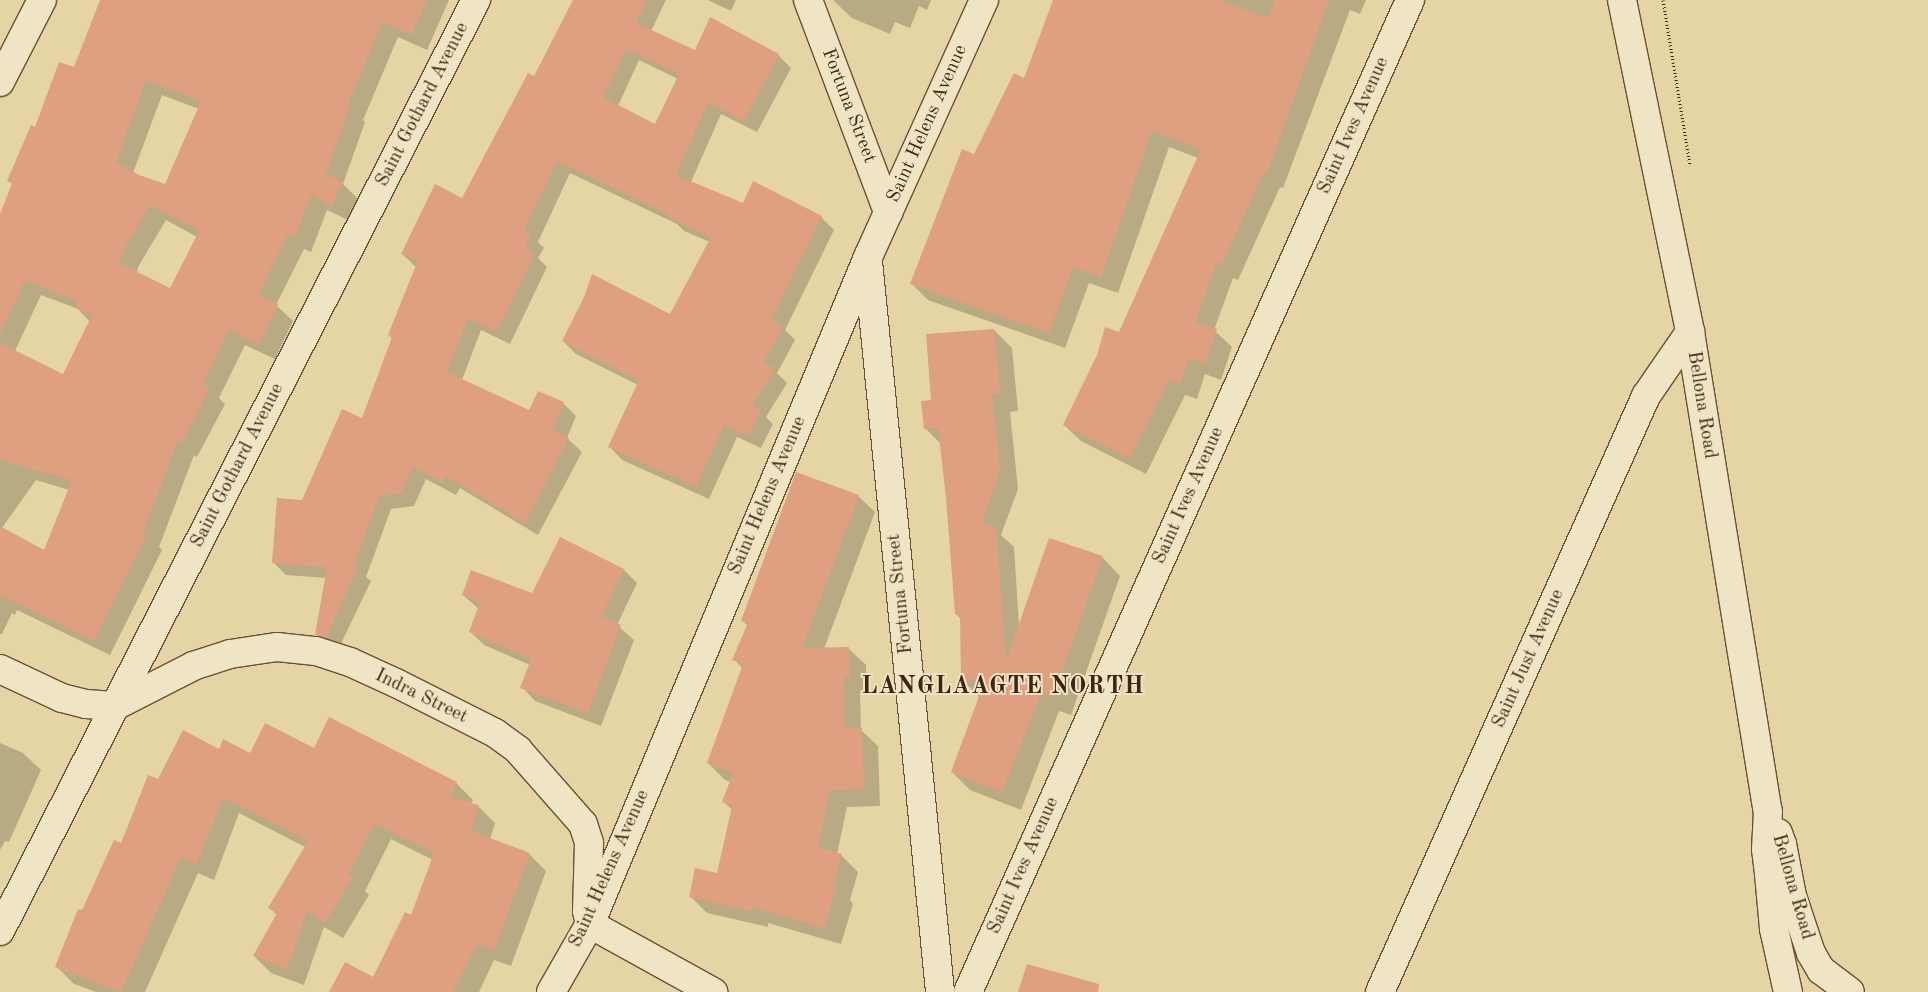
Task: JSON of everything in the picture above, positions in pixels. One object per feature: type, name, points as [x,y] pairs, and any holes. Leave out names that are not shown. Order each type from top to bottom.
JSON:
[{"type":"street","points":[[0,82],[42,0]]},
{"type":"street","name":"Saint Gothard Avenue","points":[[0,931],[476,0]]},
{"type":"street","name":"Fortuna Street","points":[[808,0],[888,212]]},
{"type":"street","name":"Saint Helens Avenue","points":[[551,992],[590,924],[868,257],[984,0]]},
{"type":"street","name":"Saint Ives Avenue","points":[[968,992],[1410,0]]},
{"type":"street","name":"Bellona Road","points":[[1622,0],[1690,332],[1768,812],[1766,849],[1774,929],[1788,992]]},
{"type":"street","name":"Fortuna Street","points":[[868,257],[940,992]]},
{"type":"street","name":"Saint Just Avenue","points":[[1380,992],[1646,396],[1690,332]]},
{"type":"street","name":"Indra Street","points":[[116,706],[192,666],[230,654],[277,647],[316,651],[350,662],[396,683],[495,734],[518,750],[582,824],[590,851],[587,911],[590,924]]},
{"type":"street","points":[[0,669],[62,698],[86,704],[116,706]]},
{"type":"street","name":"Bellona Road","points":[[1768,812],[1782,844],[1792,896],[1802,932],[1822,970],[1838,989]]},
{"type":"street","points":[[590,924],[713,992]]},
{"type":"building","points":[[100,0],[427,0],[411,35],[382,22],[348,104],[350,105],[326,174],[343,182],[332,206],[311,195],[295,237],[288,234],[258,295],[278,304],[259,345],[229,330],[203,384],[210,388],[182,442],[178,440],[143,532],[147,533],[94,641],[0,595],[0,526],[44,550],[72,480],[0,460],[0,343],[63,374],[92,315],[75,308],[77,301],[25,280],[0,334],[0,214],[12,183],[7,181],[31,125],[35,127],[59,62],[74,67]],"holes":[[[146,80],[201,101],[165,184],[139,175],[116,162]],[[150,205],[199,231],[170,288],[119,263],[125,252],[123,251]]]},
{"type":"building","points":[[573,0],[647,0],[636,23],[695,50],[710,17],[779,54],[744,121],[708,102],[676,175],[743,203],[753,181],[822,216],[771,320],[783,326],[764,362],[775,369],[752,406],[761,410],[748,436],[724,425],[696,487],[608,447],[639,380],[562,341],[584,297],[592,274],[670,314],[711,237],[669,218],[670,215],[557,161],[524,230],[531,234],[525,247],[535,253],[497,332],[468,318],[447,372],[529,410],[538,391],[564,402],[552,429],[569,438],[525,523],[446,476],[443,483],[413,467],[401,493],[379,496],[354,565],[358,567],[326,638],[315,635],[327,567],[272,563],[277,498],[302,500],[342,409],[362,418],[392,337],[388,335],[418,260],[401,254],[435,184],[462,198],[528,73],[534,76]],"holes":[[[626,49],[679,74],[655,124],[603,97]]]},
{"type":"building","points":[[1053,0],[1219,0],[1268,18],[1275,0],[1329,0],[1267,173],[1264,172],[1222,264],[1217,262],[1195,322],[1217,329],[1205,364],[1189,358],[1180,384],[1169,380],[1130,458],[1063,425],[1097,355],[1105,327],[1119,332],[1201,149],[1152,131],[1101,277],[1073,267],[1049,333],[910,284],[962,149],[974,154],[1014,73],[1024,78]]},
{"type":"building","points":[[994,329],[1000,393],[992,394],[1000,470],[982,522],[996,528],[1006,661],[1049,538],[1103,556],[1053,698],[1041,694],[1002,792],[951,772],[985,680],[961,681],[960,614],[955,614],[946,498],[938,428],[924,429],[921,401],[931,400],[926,334]]},
{"type":"building","points":[[796,472],[859,495],[802,648],[849,647],[850,677],[844,677],[845,729],[862,728],[864,789],[830,790],[818,847],[842,854],[833,884],[837,886],[824,928],[752,907],[751,911],[689,897],[695,868],[717,873],[732,806],[722,802],[733,773],[707,763],[743,664],[732,660],[748,623],[741,621]]},
{"type":"building","points":[[560,537],[624,569],[601,617],[621,625],[588,713],[520,688],[531,659],[469,632],[480,602],[462,595],[471,570],[532,593]]},
{"type":"building","points":[[329,717],[457,782],[450,797],[479,805],[471,831],[530,853],[494,950],[477,944],[453,992],[329,992],[345,962],[373,977],[405,912],[411,915],[434,853],[374,823],[348,875],[353,877],[325,923],[307,911],[287,969],[253,956],[277,913],[268,908],[308,841],[223,797],[197,864],[181,857],[121,992],[55,967],[78,909],[82,910],[114,840],[121,843],[148,775],[158,779],[183,730],[219,749],[223,739],[250,753],[265,723],[314,748]]},
{"type":"building","points":[[1027,964],[1099,984],[1098,992],[1018,992]]},
{"type":"district","name":"LANGLAAGTE NORTH","points":[[1003,688]]}]
